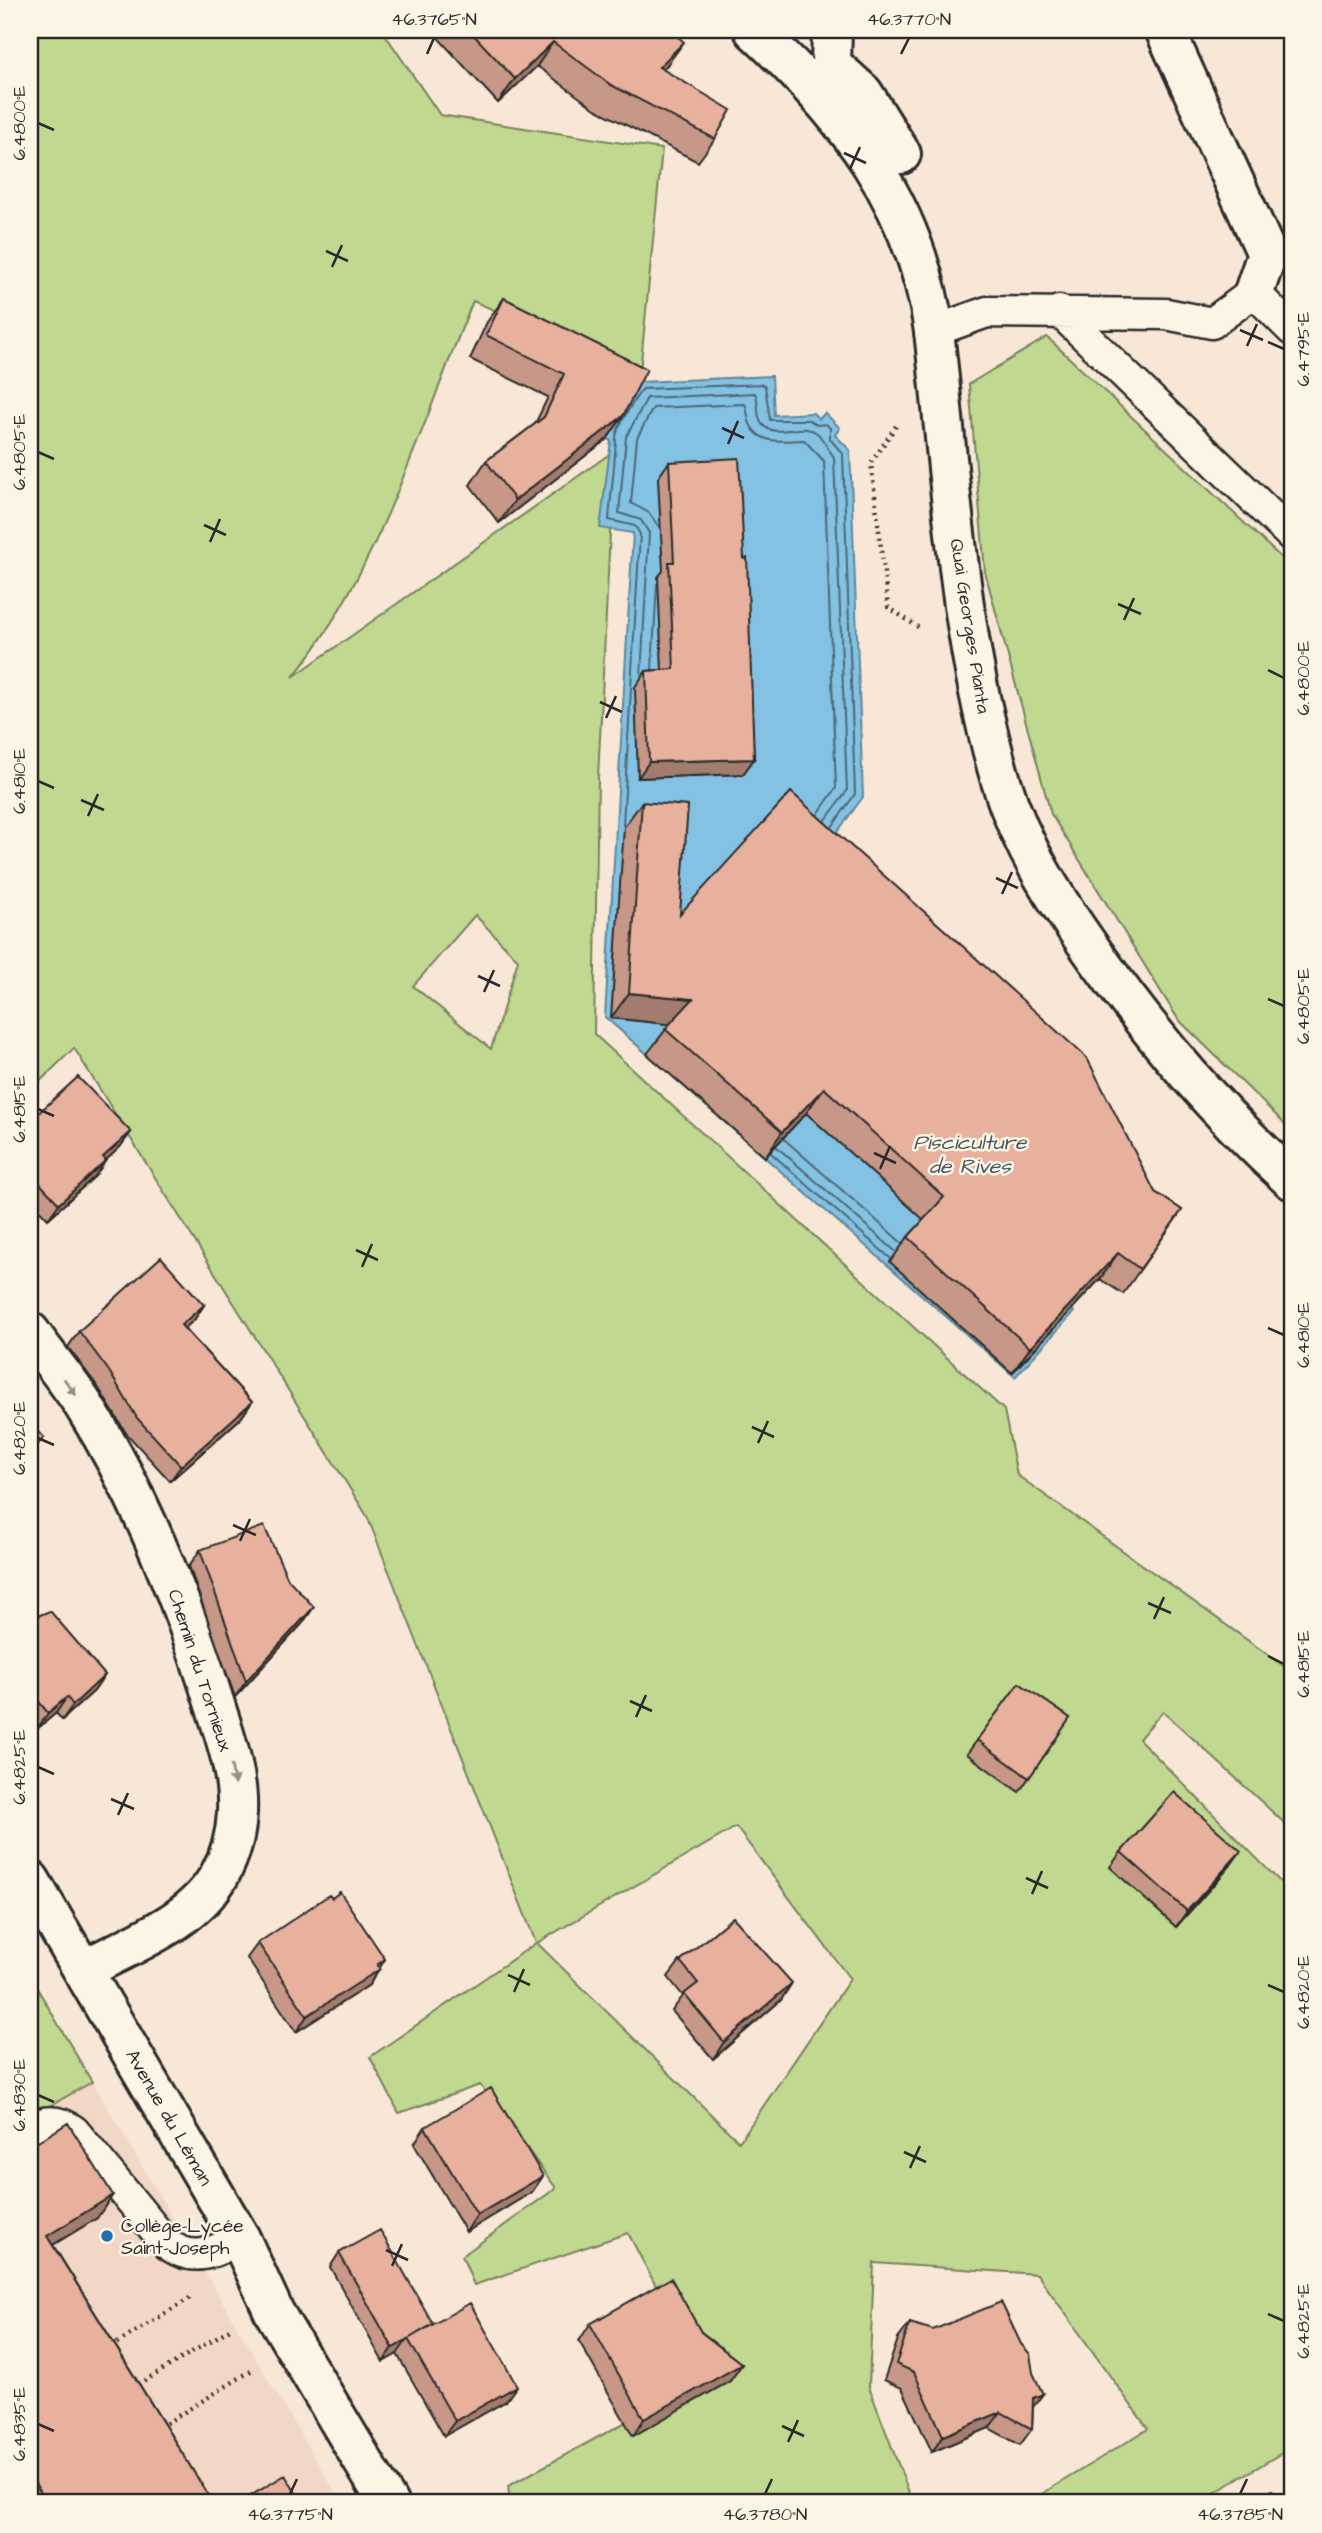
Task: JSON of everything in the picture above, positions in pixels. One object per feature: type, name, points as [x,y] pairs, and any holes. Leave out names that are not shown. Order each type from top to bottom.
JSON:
[{"type":"street","name":"Quai Georges Pianta","points":[[754,30],[815,87],[863,150],[892,198],[913,245],[929,297],[964,601],[975,664],[1002,783],[1029,852],[1047,886],[1133,1009],[1183,1072],[1247,1140],[1292,1180]]},
{"type":"street","points":[[832,30],[831,64],[863,93],[901,154]]},
{"type":"street","points":[[1165,30],[1267,254],[1254,292]]},
{"type":"street","name":"Chemin du Tornieux","points":[[30,1332],[86,1408],[148,1524],[196,1643],[235,1781],[237,1813],[232,1845],[220,1874],[203,1898],[178,1919],[84,1970]]},
{"type":"street","name":"Avenue du Léman","points":[[30,1880],[240,2238],[270,2304],[388,2503]]},
{"type":"lane","points":[[936,348],[987,312],[1166,314],[1212,323],[1254,292],[1292,330]]},
{"type":"lane","points":[[1059,311],[1292,536]]},
{"type":"lane","points":[[30,2129],[46,2122],[56,2122],[74,2131],[166,2243],[178,2252],[203,2256],[240,2238]]},
{"type":"path","points":[[936,348],[871,463],[888,607],[975,664]]},
{"type":"path","points":[[101,2353],[182,2303]]},
{"type":"path","points":[[138,2385],[270,2304]]},
{"type":"path","points":[[150,2433],[231,2383]]},
{"type":"shaded area","name":"Collège-Lycée Saint-Joseph","points":[[30,1976],[275,2391],[342,2503],[30,2503]]},
{"type":"green space","points":[[30,30],[382,30],[440,115],[662,149],[640,372],[473,301],[416,447],[374,544],[324,635],[293,677],[614,451],[598,778],[594,1034],[1004,1410],[1017,1475],[1292,1672],[1292,1830],[1163,1711],[1139,1739],[1292,1894],[1292,2334],[1283,2350],[1292,2366],[1292,2447],[1197,2503],[1027,2503],[1148,2429],[1037,2274],[874,2263],[869,2387],[913,2503],[510,2503],[508,2486],[705,2379],[628,2233],[474,2285],[462,2256],[556,2188],[480,2085],[399,2113],[370,2057],[536,1943],[367,1516],[74,1048],[30,1091]],"holes":[[[475,915],[518,960],[491,1049],[413,986]],[[736,1827],[850,1979],[739,2142],[537,1943]]]},
{"type":"green space","points":[[1047,337],[1292,568],[1292,1131],[1178,1019],[1051,814],[985,572],[969,384]]},
{"type":"green space","points":[[30,1976],[92,2082],[30,2117]]},
{"type":"water","name":"Pisciculture de Rives","points":[[772,376],[774,415],[813,413],[819,419],[825,413],[840,428],[835,435],[850,450],[863,797],[827,846],[1074,1312],[1015,1377],[605,1017],[633,533],[600,528],[611,441],[607,439],[640,382]]},
{"type":"building","points":[[469,30],[670,30],[684,42],[659,67],[731,110],[715,139],[611,85],[553,42],[515,79]]},
{"type":"building","points":[[504,298],[647,369],[623,416],[515,500],[486,461],[544,417],[564,374],[486,335]]},
{"type":"building","points":[[739,458],[744,559],[747,558],[754,759],[649,762],[646,671],[674,669],[669,562],[674,562],[669,462]]},
{"type":"building","points":[[791,792],[1087,1058],[1155,1192],[1182,1210],[1140,1269],[1118,1253],[1030,1348],[908,1237],[944,1197],[824,1088],[782,1132],[665,1029],[693,999],[629,993],[642,802],[688,806],[680,914]]},
{"type":"building","points":[[78,1077],[131,1132],[103,1157],[106,1160],[59,1204],[30,1173],[30,1134],[38,1127],[31,1120]]},
{"type":"building","points":[[161,1257],[204,1305],[181,1325],[252,1402],[181,1466],[137,1418],[109,1371],[79,1331]]},
{"type":"building","points":[[30,1425],[44,1437],[30,1454]]},
{"type":"building","points":[[264,1526],[288,1579],[314,1607],[246,1681],[200,1550]]},
{"type":"building","points":[[50,1611],[105,1675],[73,1705],[67,1697],[48,1713],[35,1697],[30,1701],[30,1619]]},
{"type":"building","points":[[1019,1683],[1070,1718],[1029,1778],[977,1740]]},
{"type":"building","points":[[1174,1792],[1241,1851],[1187,1911],[1121,1852]]},
{"type":"building","points":[[340,1892],[385,1959],[377,1965],[380,1969],[307,2016],[258,1943],[329,1895],[332,1898]]},
{"type":"building","points":[[733,1917],[792,1983],[724,2042],[684,1994],[698,1983],[680,1961]]},
{"type":"building","points":[[491,2088],[543,2176],[477,2215],[425,2127]]},
{"type":"building","points":[[68,2123],[113,2195],[47,2236],[213,2503],[47,2503],[30,2475],[30,2147]]},
{"type":"building","points":[[380,2230],[433,2324],[393,2348],[339,2253]]},
{"type":"building","points":[[671,2278],[701,2332],[742,2364],[644,2419],[590,2324]]},
{"type":"building","points":[[1001,2302],[1021,2344],[1030,2354],[1033,2373],[1043,2394],[1033,2398],[1032,2429],[1001,2412],[943,2436],[914,2372],[896,2364],[910,2323],[933,2330]]},
{"type":"building","points":[[470,2303],[517,2386],[455,2421],[408,2339]]},
{"type":"building","points":[[285,2475],[302,2503],[239,2503]]},
{"type":"building","points":[[1272,2490],[1280,2503],[1249,2503]]},
{"type":"place","name":"Collège-Lycée Saint-Joseph","points":[[107,2236]]}]
